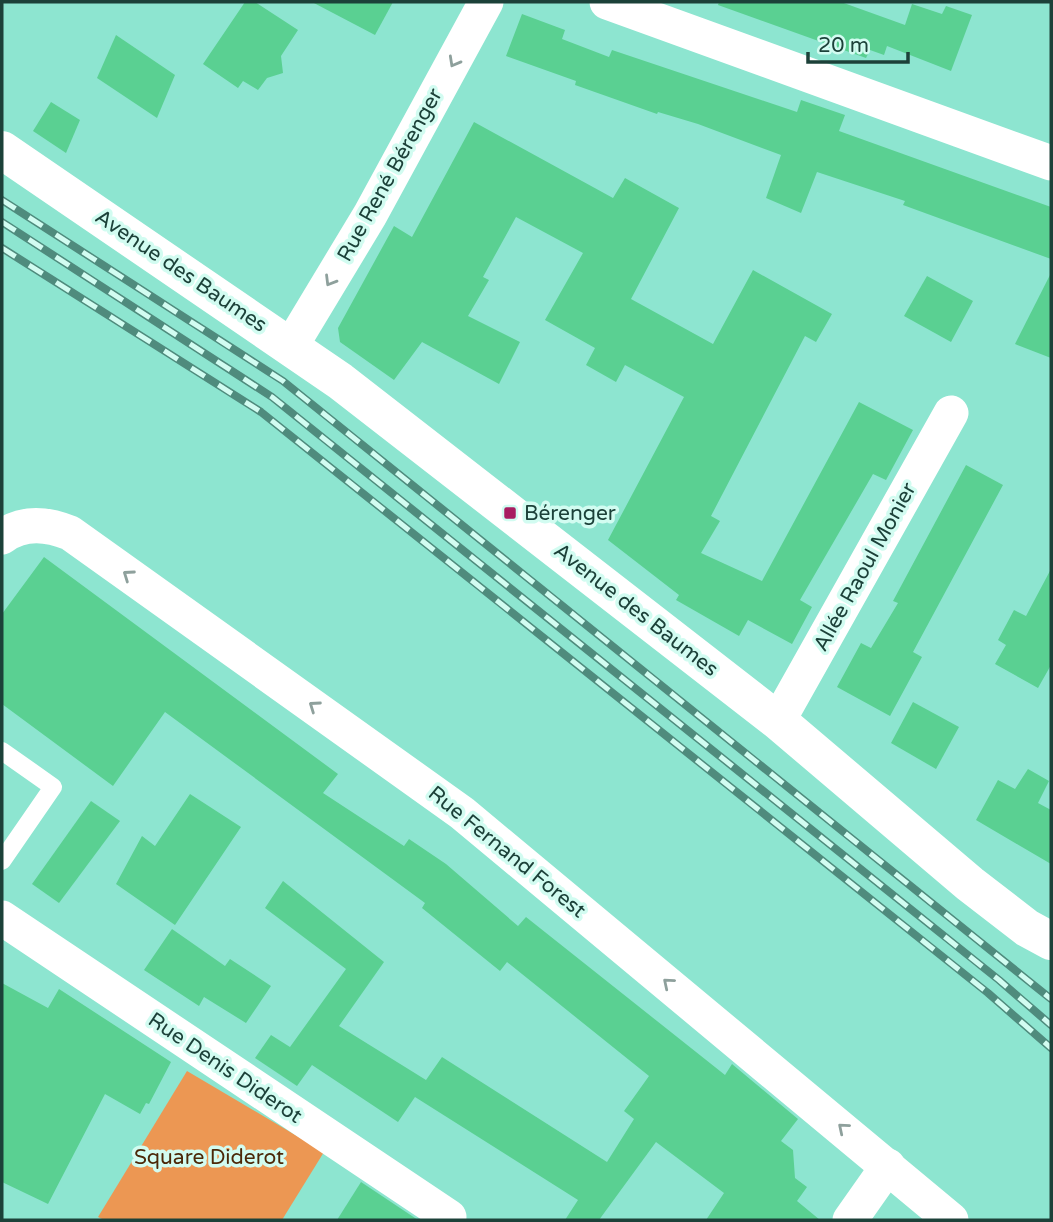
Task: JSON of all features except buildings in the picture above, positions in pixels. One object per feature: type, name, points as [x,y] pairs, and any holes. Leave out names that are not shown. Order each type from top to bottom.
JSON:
[{"type":"street","name":"Rue René Bérenger","points":[[291,345],[370,215],[486,2]]},
{"type":"street","points":[[607,2],[1051,163]]},
{"type":"street","name":"Avenue des Baumes","points":[[2,150],[291,345],[778,721],[970,884],[1027,928],[1051,941]]},
{"type":"street","name":"Allée Raoul Monier","points":[[778,721],[951,413]]},
{"type":"street","name":"Rue Fernand Forest","points":[[2,537],[9,531],[35,524],[53,526],[70,533],[462,813],[951,1220]]},
{"type":"street","name":"Rue Denis Diderot","points":[[2,918],[447,1219]]},
{"type":"street","points":[[850,1220],[888,1166]]},
{"type":"lane","points":[[2,751],[53,787],[2,861]]},
{"type":"green space","name":"Square Diderot","points":[[187,1071],[324,1152],[282,1220],[104,1220],[98,1217]]},
{"type":"railway","points":[[2,200],[283,381],[1051,999]]},
{"type":"railway","points":[[2,222],[272,397],[999,980],[1051,1025]]},
{"type":"railway","points":[[2,248],[261,412],[988,993],[1051,1048]]},
{"type":"place","name":"Bérenger","points":[[510,513]]}]
